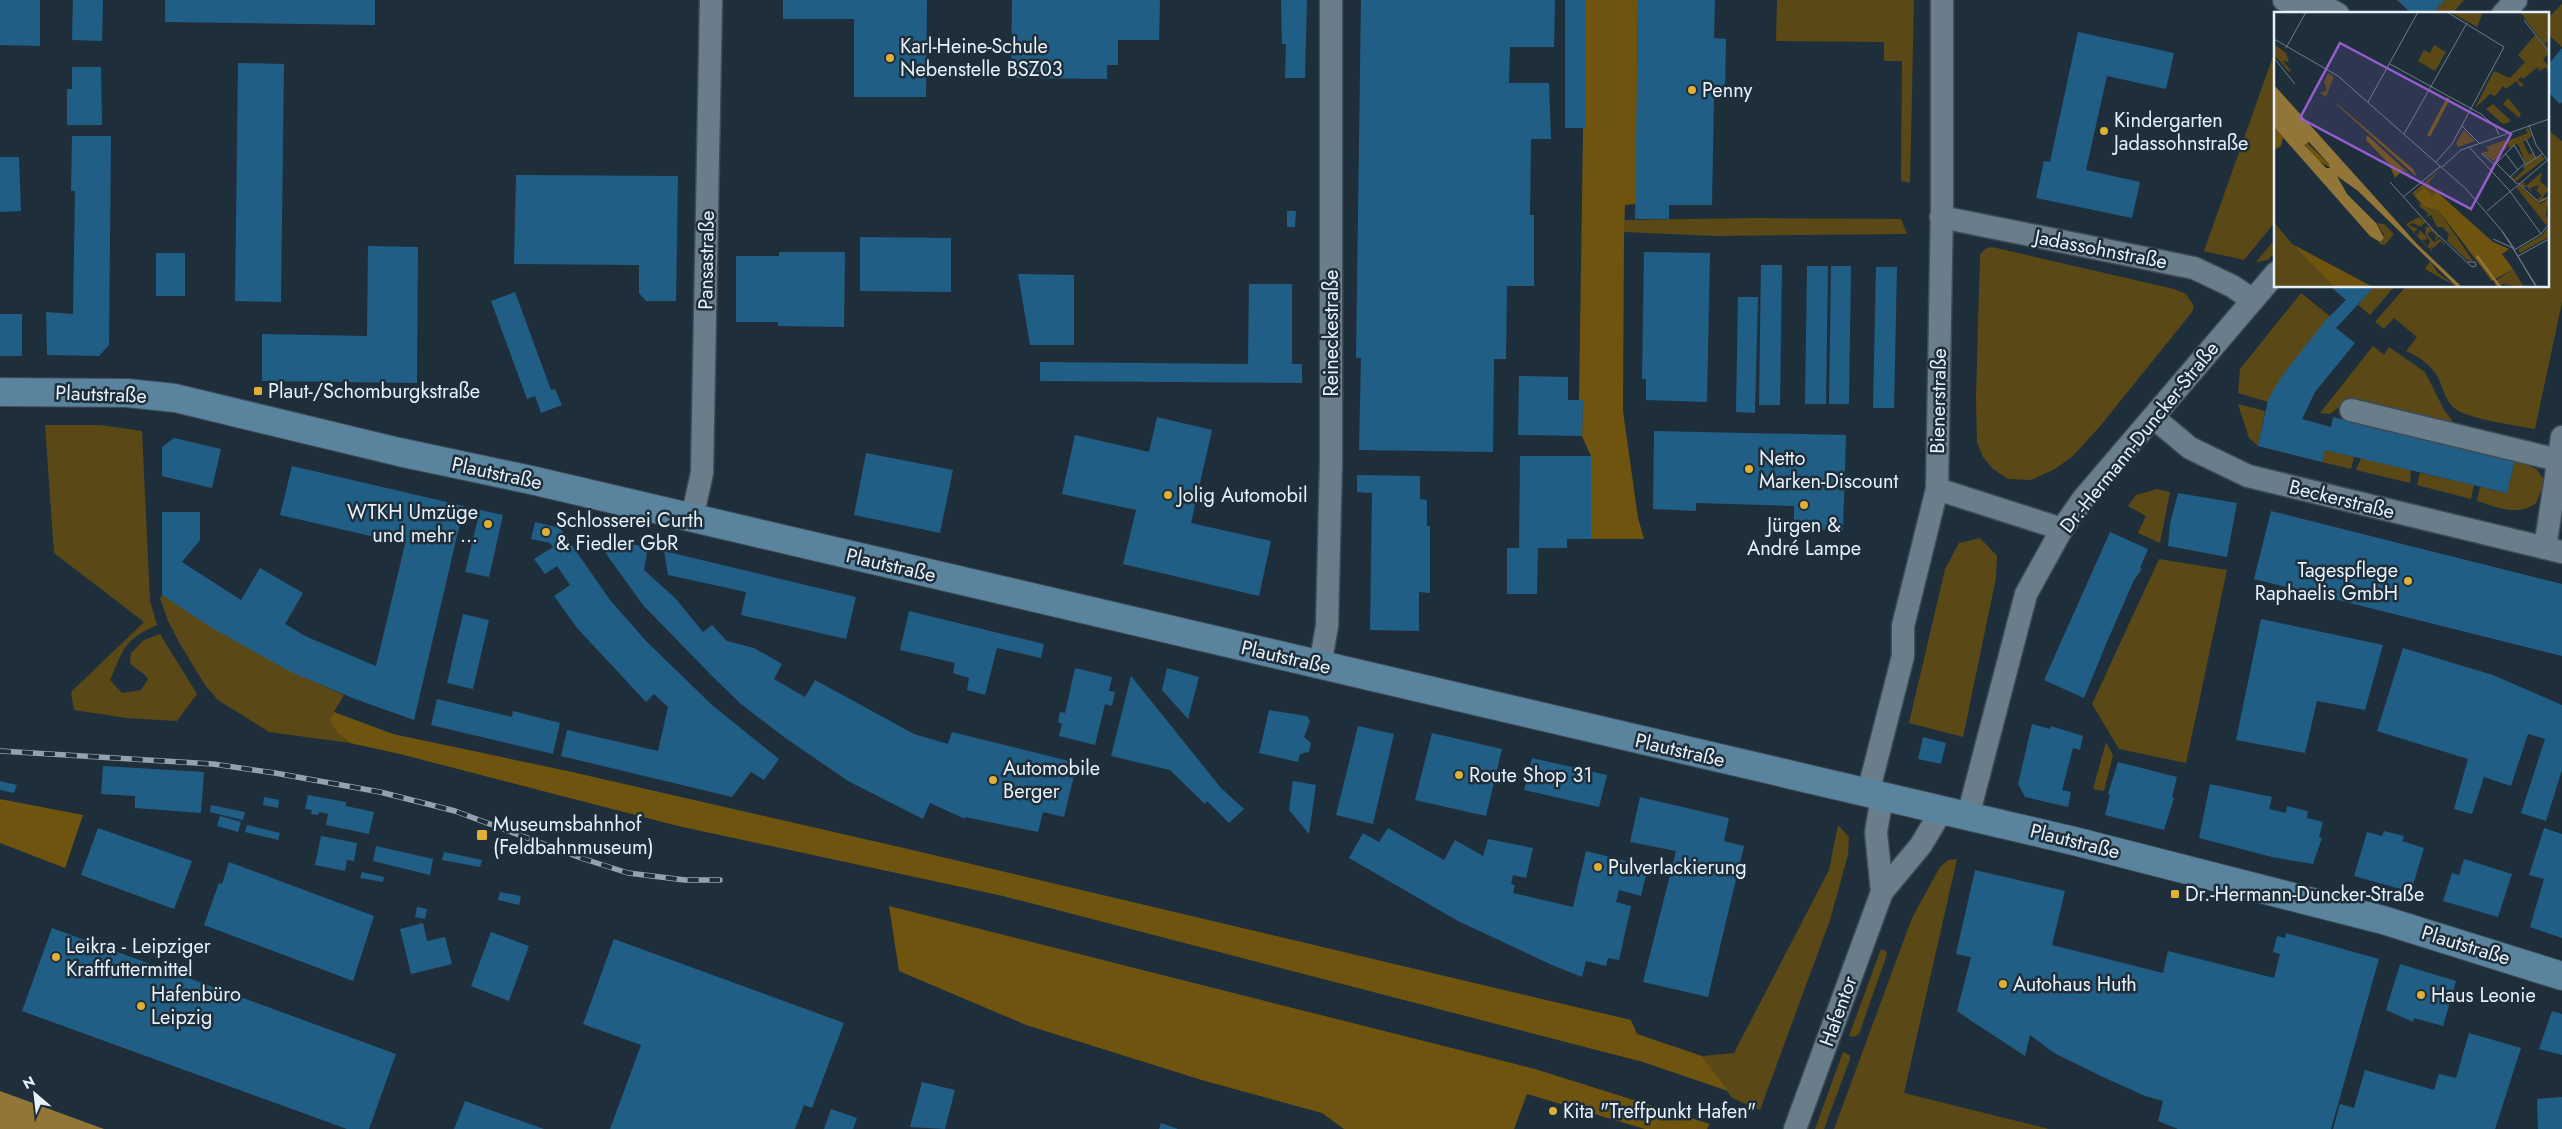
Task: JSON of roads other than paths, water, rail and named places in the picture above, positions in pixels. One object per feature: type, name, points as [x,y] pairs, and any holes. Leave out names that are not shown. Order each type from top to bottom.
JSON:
[{"type":"main road","name":"Plautstraße","points":[[0,392],[127,393],[175,398],[399,452],[532,480],[2161,862],[2383,920],[2562,976]]},
{"type":"street","name":"Pansastraße","points":[[692,518],[702,473],[711,0]]},
{"type":"street","name":"Reineckestraße","points":[[1320,665],[1327,626],[1331,462],[1331,0]]},
{"type":"street","name":"Bienerstraße","points":[[1875,795],[1903,656],[1903,626],[1937,489],[1942,0]]},
{"type":"street","points":[[2284,0],[2334,12]]},
{"type":"street","points":[[2505,12],[2516,0]]},
{"type":"street","name":"Jadassohnstraße","points":[[1941,217],[2194,268],[2232,286],[2252,300]]},
{"type":"street","name":"Dr.-Hermann-Duncker-Straße","points":[[1955,813],[2026,594],[2062,529],[2083,499],[2274,275]]},
{"type":"street","points":[[2351,410],[2558,460]]},
{"type":"street","name":"Beckerstraße","points":[[2154,418],[2190,448],[2248,476],[2553,550],[2558,460],[2562,437]]},
{"type":"street","points":[[1937,489],[2062,529]]},
{"type":"street","name":"Hafentor","points":[[1875,795],[1876,832],[1882,892]]},
{"type":"street","name":"Hafentor","points":[[1795,1129],[1882,892],[1921,845],[1955,813]]},
{"type":"railway","points":[[0,751],[213,764],[275,773],[380,792],[455,811],[581,858],[628,873],[685,880],[720,880]]},
{"type":"place","name":"Karl-Heine-Schule Nebenstelle BSZ03","points":[[890,58]]},
{"type":"place","name":"Penny","points":[[1692,90]]},
{"type":"place","name":"Kindergarten Jadassohnstraße","points":[[2104,131]]},
{"type":"place","name":"Plaut-/Schomburgkstraße","points":[[258,391]]},
{"type":"place","name":"Netto Marken-Discount","points":[[1749,469]]},
{"type":"place","name":"Jolig Automobil","points":[[1168,495]]},
{"type":"place","name":"Jürgen & André Lampe","points":[[1804,505]]},
{"type":"place","name":"WTKH Umzüge und mehr ...","points":[[488,524]]},
{"type":"place","name":"Schlosserei Curth & Fiedler GbR","points":[[546,532]]},
{"type":"place","name":"Tagespflege Raphaelis GmbH","points":[[2408,581]]},
{"type":"place","name":"Route Shop 31","points":[[1459,775]]},
{"type":"place","name":"Automobile Berger","points":[[993,780]]},
{"type":"place","name":"Museumsbahnhof (Feldbahnmuseum)","points":[[482,835]]},
{"type":"place","name":"Pulverlackierung","points":[[1598,867]]},
{"type":"place","name":"Dr.-Hermann-Duncker-Straße","points":[[2175,894]]},
{"type":"place","name":"Leikra - Leipziger Kraftfuttermittel","points":[[56,957]]},
{"type":"place","name":"Autohaus Huth","points":[[2003,984]]},
{"type":"place","name":"Haus Leonie","points":[[2421,995]]},
{"type":"place","name":"Hafenbüro Leipzig","points":[[141,1006]]},
{"type":"place","name":"Kita \"Treffpunkt Hafen\"","points":[[1553,1111]]}]
